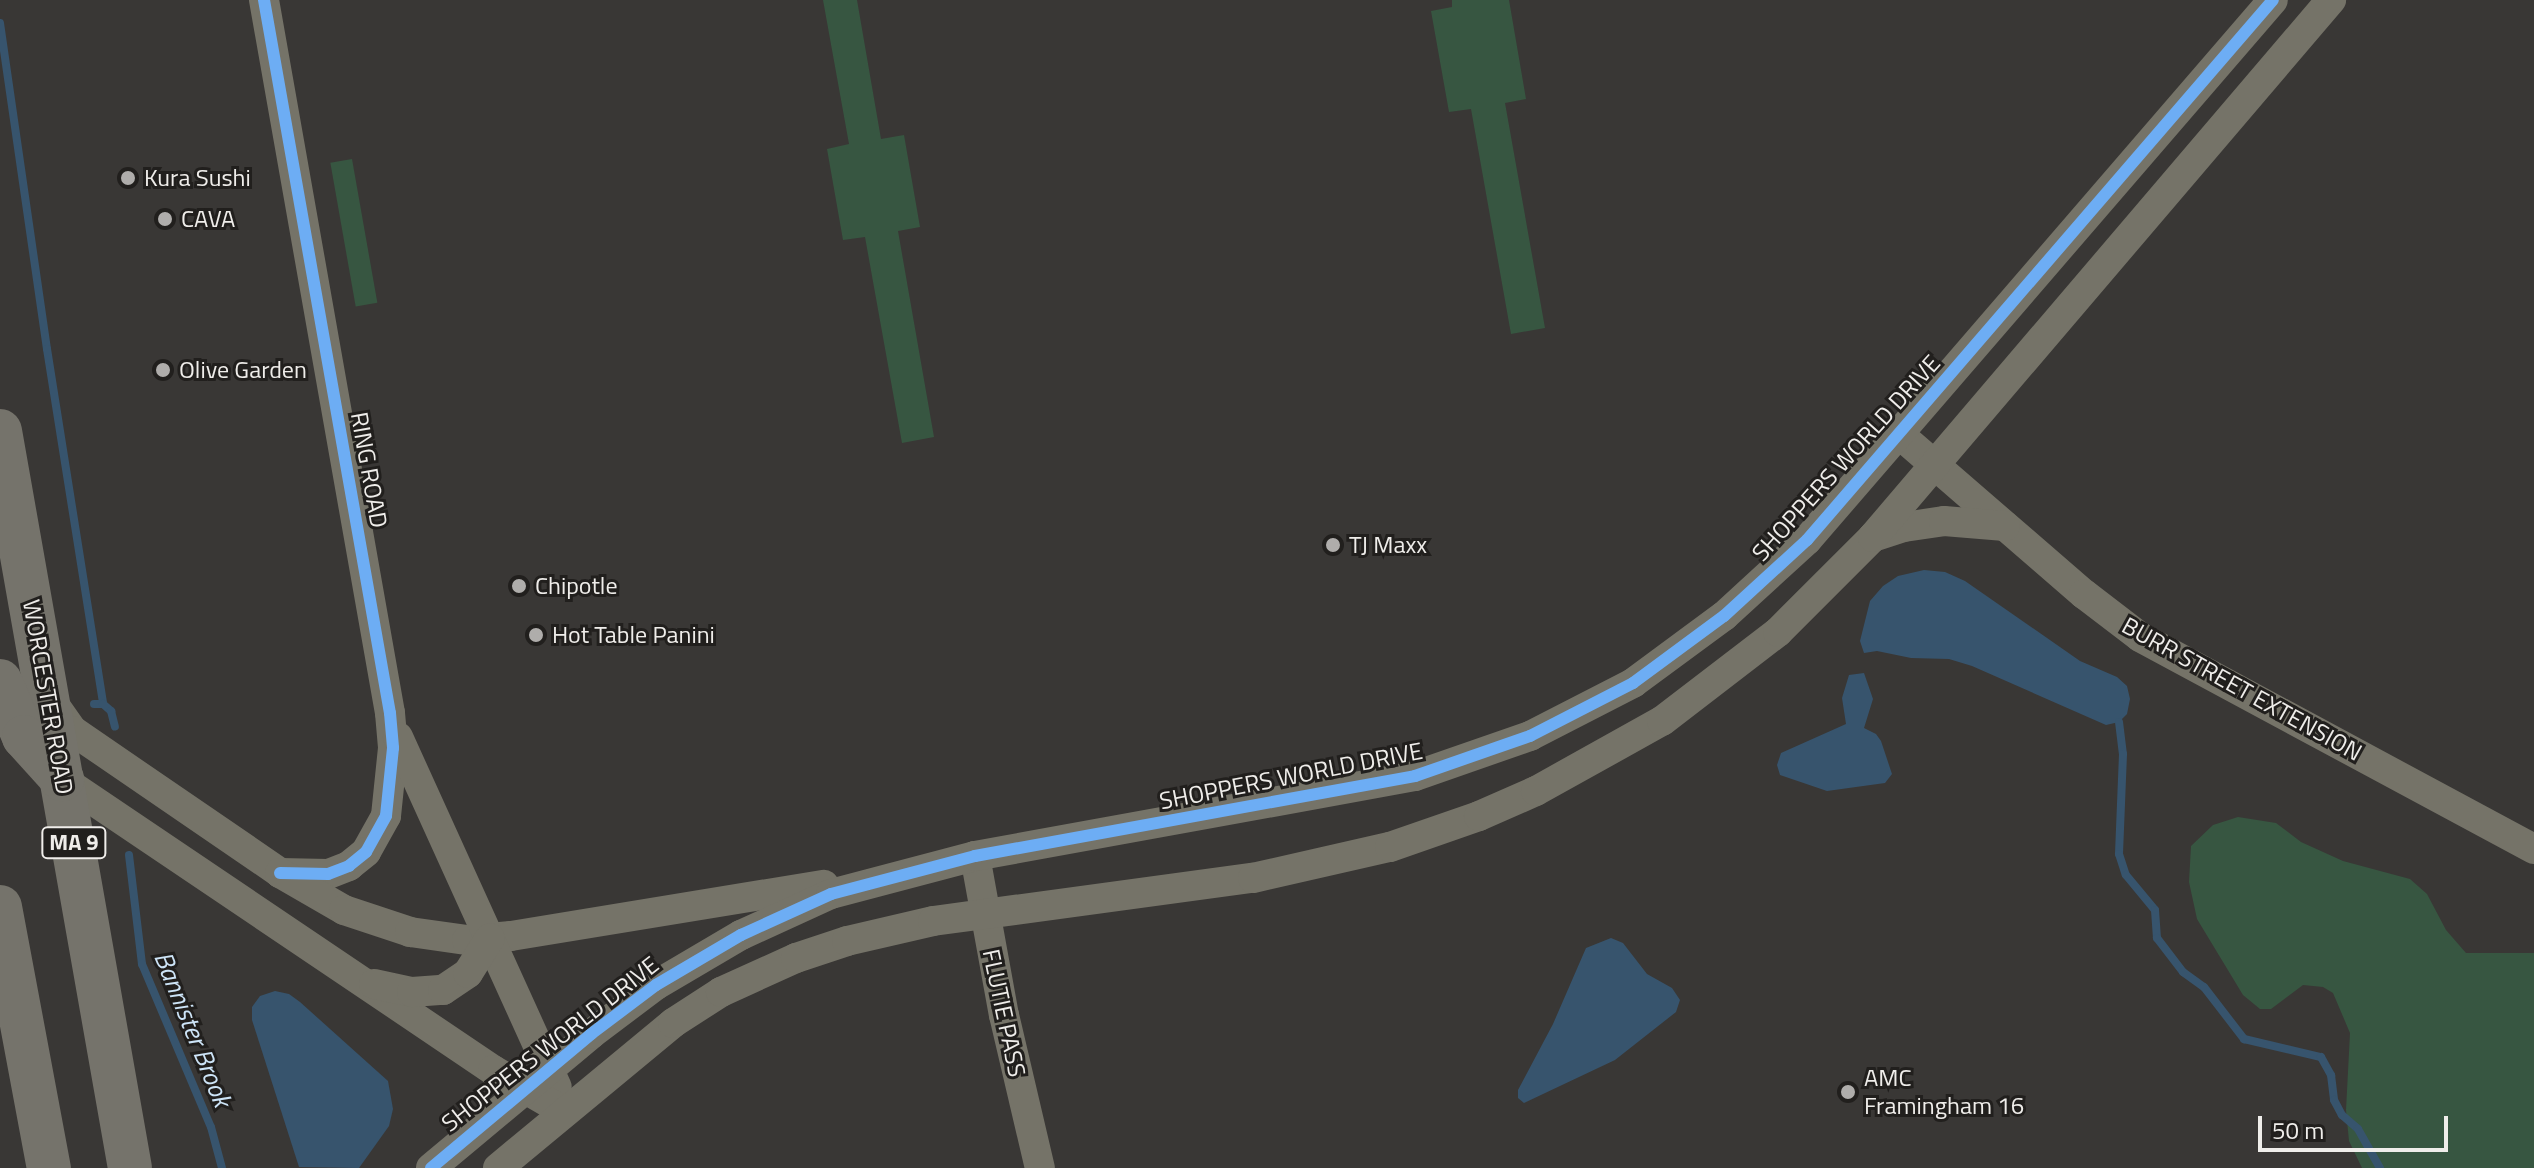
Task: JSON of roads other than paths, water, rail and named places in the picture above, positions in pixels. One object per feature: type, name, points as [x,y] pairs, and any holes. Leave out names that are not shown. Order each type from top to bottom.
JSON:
[{"type":"highway","name":"WORCESTER ROAD","points":[[0,431],[130,1168]]},
{"type":"highway","points":[[0,681],[24,737],[63,780]]},
{"type":"highway","points":[[0,907],[49,1168]]},
{"type":"street","name":"RING ROAD","points":[[264,0],[390,713],[392,784],[386,816],[373,845],[359,859],[328,874],[280,873]]},
{"type":"street","name":"SHOPPERS WORLD DRIVE","points":[[431,1168],[635,1000],[719,947],[831,894],[975,856],[1360,789],[1442,769],[1530,736],[1633,683],[1724,616],[1807,540],[2273,0]]},
{"type":"street","points":[[498,1168],[673,1023],[748,979],[847,941],[904,927],[1304,868],[1390,847],[1507,804],[1587,765],[1685,706],[1778,632],[1873,537],[2261,87],[2331,0]]},
{"type":"street","name":"BURR STREET EXTENSION","points":[[1899,434],[2113,618],[2154,645],[2534,849]]},
{"type":"street","points":[[1873,537],[1904,527],[1944,521],[2005,526]]},
{"type":"street","name":"SHOPPERS WORLD DRIVE","points":[[43,675],[53,706],[73,731],[280,873],[329,903],[383,925],[440,938],[490,938],[901,874]]},
{"type":"street","name":"RING ROAD","points":[[390,713],[421,793],[490,938],[565,1112]]},
{"type":"street","name":"SHOPPERS WORLD DRIVE","points":[[63,780],[524,1090],[565,1112]]},
{"type":"street","name":"FLUTIE PASS","points":[[975,856],[1004,1015],[1040,1168]]},
{"type":"street","points":[[351,975],[412,992],[443,990],[468,973],[490,938]]},
{"type":"water","points":[[1924,570],[1945,572],[1965,581],[2080,661],[2117,677],[2127,686],[2130,699],[2127,714],[2119,722],[2106,725],[1972,666],[1949,659],[1911,658],[1877,651],[1864,653],[1860,641],[1870,601],[1883,586],[1898,576]]},
{"type":"water","points":[[1864,673],[1873,699],[1864,728],[1876,734],[1881,741],[1892,774],[1885,783],[1827,791],[1780,775],[1777,765],[1781,753],[1846,724],[1842,698],[1849,675]]},
{"type":"water","points":[[1611,938],[1623,943],[1647,974],[1672,988],[1680,1000],[1676,1012],[1615,1060],[1524,1103],[1518,1098],[1518,1090],[1553,1024],[1586,948]]},
{"type":"water","points":[[275,991],[289,994],[300,1002],[388,1081],[393,1109],[389,1126],[359,1168],[299,1167],[252,1020],[252,1007],[260,996]]},
{"type":"waterway","points":[[0,23],[103,704]]},
{"type":"waterway","name":"Bannister Brook","points":[[94,704],[103,704],[111,711],[115,727]]},
{"type":"waterway","points":[[2119,722],[2123,754],[2119,854],[2126,875],[2155,910],[2157,938],[2183,972],[2204,987],[2244,1039],[2321,1057],[2331,1075],[2334,1100],[2342,1115],[2358,1129],[2380,1168]]},
{"type":"waterway","name":"Bannister Brook","points":[[129,855],[142,964],[211,1127],[222,1168]]},
{"type":"place","name":"Kura Sushi","points":[[128,178]]},
{"type":"place","name":"CAVA","points":[[165,219]]},
{"type":"place","name":"Olive Garden","points":[[163,370]]},
{"type":"place","name":"TJ Maxx","points":[[1333,545]]},
{"type":"place","name":"Chipotle","points":[[519,586]]},
{"type":"place","name":"Hot Table Panini","points":[[536,635]]},
{"type":"place","name":"AMC Framingham 16","points":[[1848,1092]]}]
